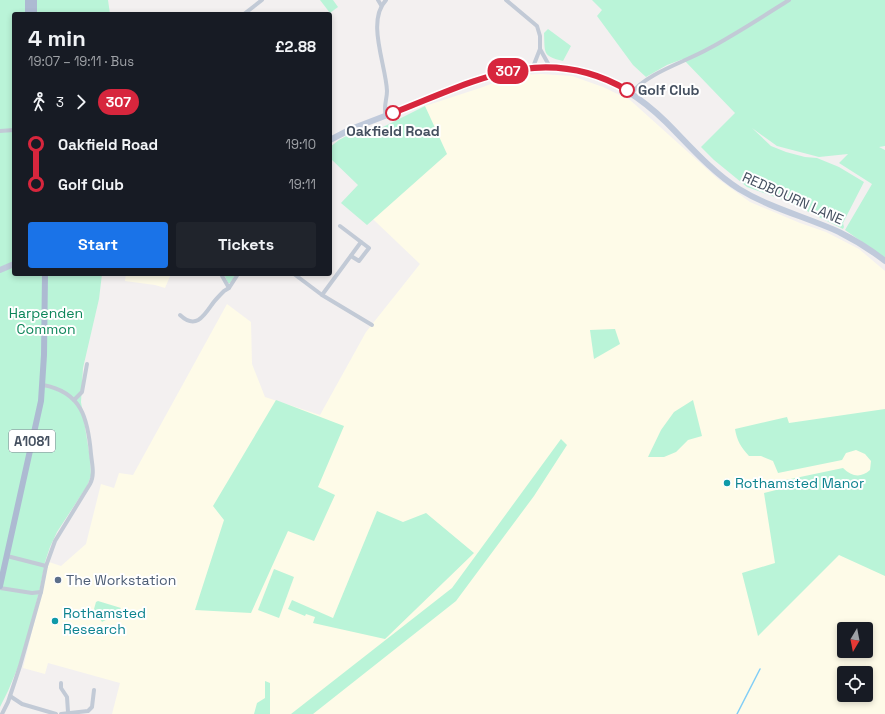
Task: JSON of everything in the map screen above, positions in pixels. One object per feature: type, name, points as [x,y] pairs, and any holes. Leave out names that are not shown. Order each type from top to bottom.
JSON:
[{"type":"main road","points":[[28,0],[28,12]]},
{"type":"main road","points":[[34,0],[34,12]]},
{"type":"main road","name":"REDBOURN LANE","points":[[332,139],[350,130],[494,74],[533,67],[550,67],[579,71],[616,84],[632,93],[657,113],[710,166],[739,188],[764,202],[848,237],[885,261]]},
{"type":"main road","points":[[0,270],[12,265]]},
{"type":"main road","name":"A1081","points":[[0,587],[43,385],[46,276]]},
{"type":"street","points":[[247,12],[262,0]]},
{"type":"street","points":[[378,0],[381,5]]},
{"type":"street","points":[[386,0],[381,5],[377,23],[387,91],[385,108],[386,116]]},
{"type":"street","points":[[506,0],[537,26],[540,36],[540,49],[533,67]]},
{"type":"street","points":[[632,93],[637,87],[648,79],[707,50],[789,0]]},
{"type":"street","points":[[540,49],[550,67]]},
{"type":"street","points":[[0,131],[12,130]]},
{"type":"street","points":[[340,226],[369,248],[359,262],[351,256]]},
{"type":"street","points":[[322,295],[361,242]]},
{"type":"street","points":[[222,276],[229,288]]},
{"type":"street","points":[[180,315],[188,321],[201,319],[224,291],[229,288],[237,276]]},
{"type":"street","points":[[297,276],[322,295],[372,325]]},
{"type":"street","points":[[74,400],[82,392],[87,364]]},
{"type":"street","points":[[2,714],[6,707],[23,658],[41,592],[46,566],[55,541],[90,484],[93,476],[89,435],[84,413],[68,395],[54,387],[43,385]]},
{"type":"street","points":[[7,556],[46,566]]},
{"type":"street","points":[[0,587],[32,593],[41,592]]},
{"type":"street","points":[[61,683],[61,688],[67,697],[68,712]]},
{"type":"street","points":[[61,714],[68,712],[85,712],[90,710],[92,707],[94,690]]},
{"type":"street","points":[[10,696],[22,704],[56,714]]},
{"type":"shaded area","name":"Rothamsted Research","points":[[542,74],[572,76],[603,87],[630,100],[718,179],[750,202],[826,232],[859,249],[885,271],[885,714],[112,714],[120,683],[48,663],[45,674],[23,668],[49,562],[61,566],[86,544],[101,484],[114,488],[119,473],[133,475],[227,304],[251,322],[252,364],[265,397],[320,415],[366,332],[420,264],[354,201],[425,106],[515,75]]},
{"type":"shaded area","points":[[126,276],[170,276],[165,288],[155,285],[125,281]]},
{"type":"green space","name":"Harpenden Common","points":[[0,0],[108,0],[110,12],[12,12],[12,276],[102,276],[99,299],[83,368],[81,402],[90,458],[91,476],[87,486],[57,532],[50,547],[45,562],[23,655],[0,707]]},
{"type":"green space","points":[[320,0],[333,0],[338,7],[329,12]]},
{"type":"green space","points":[[592,0],[885,0],[885,146],[879,147],[885,150],[885,258],[845,230],[872,184],[839,163],[848,154],[819,157],[777,146],[752,128],[771,146],[805,157],[817,158],[839,167],[864,182],[843,223],[843,229],[789,202],[747,187],[714,160],[701,147],[735,113],[683,59],[667,65],[646,77],[633,65],[597,16],[602,10]]},
{"type":"green space","points":[[548,29],[571,46],[563,61],[551,57],[546,53],[544,33]]},
{"type":"green space","points":[[425,106],[447,154],[367,225],[341,203],[358,185],[332,160],[332,145],[352,133],[364,129],[379,129]]},
{"type":"green space","points":[[225,276],[235,276],[230,283],[228,283]]},
{"type":"green space","points":[[615,329],[620,344],[594,359],[590,330]]},
{"type":"green space","points":[[276,400],[344,426],[318,487],[335,495],[314,541],[288,531],[251,613],[195,610],[224,520],[213,506]]},
{"type":"green space","points":[[693,400],[702,436],[688,440],[676,452],[664,457],[648,457],[661,430],[674,412]]},
{"type":"green space","points":[[885,409],[885,576],[839,555],[758,636],[742,573],[775,563],[764,493],[776,490],[781,481],[843,468],[853,475],[867,473],[870,470],[871,461],[865,454],[856,450],[846,453],[842,460],[778,473],[773,461],[761,456],[749,456],[740,444],[735,429],[787,417],[789,423]]},
{"type":"green space","points":[[561,439],[567,445],[534,496],[456,601],[313,714],[291,714],[452,588]]},
{"type":"green space","points":[[377,511],[403,522],[426,513],[474,553],[385,639],[313,623],[315,617],[306,614],[305,616],[288,609],[292,600],[333,618]]},
{"type":"green space","points":[[274,569],[294,577],[279,618],[258,610]]},
{"type":"green space","points":[[98,601],[121,608],[115,615],[102,622],[94,609],[96,602]]},
{"type":"green space","points":[[265,681],[270,683],[270,714],[254,714],[257,703],[265,698]]},
{"type":"waterway","points":[[737,714],[760,669]]},
{"type":"bus line","name":"307","points":[[393,113],[494,74],[533,67],[564,68],[579,71],[601,78],[627,90]]},
{"type":"place","name":"Golf Club","points":[[627,90]]},
{"type":"place","name":"Oakfield Road","points":[[393,113]]},
{"type":"place","name":"Rothamsted Manor","points":[[727,483]]},
{"type":"place","name":"The Workstation","points":[[58,580]]},
{"type":"place","name":"Rothamsted Research","points":[[55,621]]}]
